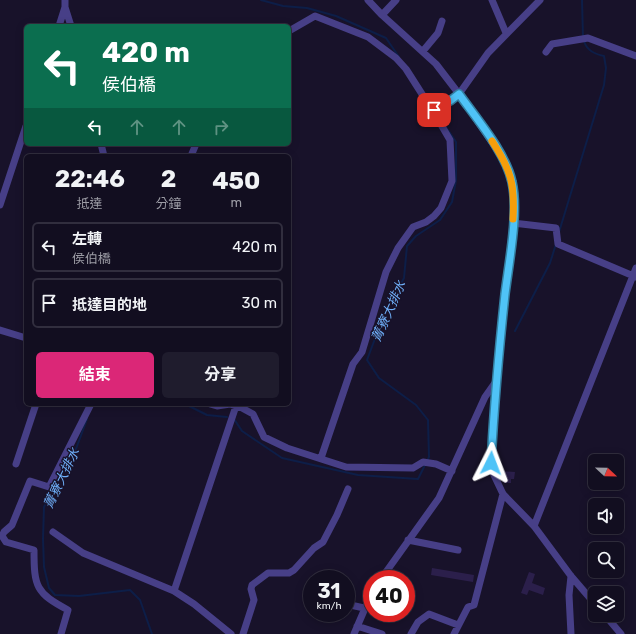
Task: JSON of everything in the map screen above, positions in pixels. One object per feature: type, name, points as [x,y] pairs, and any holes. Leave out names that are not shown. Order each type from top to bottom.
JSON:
[{"type":"street","points":[[368,0],[382,15],[436,64],[459,94],[508,168],[514,197],[513,223],[497,380],[491,463],[493,473],[503,494],[534,526],[571,576],[588,596]]},
{"type":"street","points":[[382,15],[396,0]]},
{"type":"street","points":[[492,0],[506,33]]},
{"type":"street","points":[[434,111],[459,94],[488,53],[540,0]]},
{"type":"street","points":[[60,24],[65,4]]},
{"type":"street","points":[[65,4],[70,24]]},
{"type":"street","points":[[291,30],[315,16],[368,37],[396,58],[406,69],[434,111],[450,140],[452,181],[440,208],[434,216],[426,222],[413,228],[398,248],[386,272],[362,352],[353,364],[321,458]]},
{"type":"street","points":[[423,51],[438,33],[442,21]]},
{"type":"street","points":[[546,52],[552,44],[588,38],[636,56]]},
{"type":"street","points":[[0,205],[24,132]]},
{"type":"street","points":[[513,223],[556,228],[558,232],[557,240],[635,276]]},
{"type":"street","points":[[534,526],[635,276],[636,268]]},
{"type":"street","points":[[0,330],[24,337]]},
{"type":"street","points":[[387,570],[439,498],[485,397],[497,380]]},
{"type":"street","points":[[16,464],[35,406]]},
{"type":"street","points":[[61,634],[68,610],[53,602],[43,594],[34,575],[34,550],[6,542],[2,536],[4,532],[12,525],[30,481],[49,487],[90,406]]},
{"type":"street","points":[[174,591],[236,406],[253,414],[264,437],[287,448],[321,458],[346,468],[413,468],[423,462],[436,464],[452,471]]},
{"type":"street","points":[[243,634],[254,600],[251,589],[252,585],[268,573],[290,573],[314,548],[323,542],[348,489]]},
{"type":"street","points":[[454,634],[468,607],[474,605],[503,494]]},
{"type":"street","points":[[53,532],[83,553],[174,591],[194,604],[231,634]]},
{"type":"street","points":[[408,540],[458,550]]},
{"type":"street","points":[[571,576],[569,595],[571,634]]},
{"type":"street","points":[[354,634],[363,611]]},
{"type":"street","points":[[411,634],[418,622],[430,614],[458,625]]},
{"type":"street","points":[[611,622],[621,634]]},
{"type":"street","points":[[357,626],[382,634]]},
{"type":"building","points":[[500,471],[515,472],[514,479],[511,479],[511,483],[504,483],[500,476]]},
{"type":"building","points":[[432,568],[474,575],[473,582],[431,575]]},
{"type":"building","points":[[529,572],[535,574],[532,583],[545,588],[543,595],[529,590],[527,595],[521,593]]},
{"type":"waterway","name":"菁寮大排水","points":[[261,0],[283,6],[307,8],[336,16],[386,38],[399,57]]},
{"type":"waterway","points":[[582,0],[583,37]]},
{"type":"waterway","points":[[559,232],[604,85],[606,68],[604,56],[592,52],[584,41]]},
{"type":"waterway","name":"菁寮大排水","points":[[234,419],[242,431],[282,458],[358,475],[418,479],[429,457],[428,420],[416,405],[379,378],[367,360],[382,320],[404,278],[407,246],[416,236],[440,220],[452,202],[456,180],[456,142],[446,127]]},
{"type":"waterway","points":[[515,331],[550,263],[556,244]]},
{"type":"waterway","name":"菁寮大排水","points":[[189,406],[207,415],[227,417]]},
{"type":"waterway","name":"菁寮大排水","points":[[87,419],[76,449],[44,507],[44,567],[49,588],[55,595],[79,596],[130,590],[140,600],[152,634]]},
{"type":"slow traffic","points":[[492,141],[508,168],[512,182],[514,197],[513,219]]},
{"type":"route","points":[[434,110],[459,94],[502,157],[508,168],[512,182],[514,197],[513,223],[497,380],[491,463]]}]
